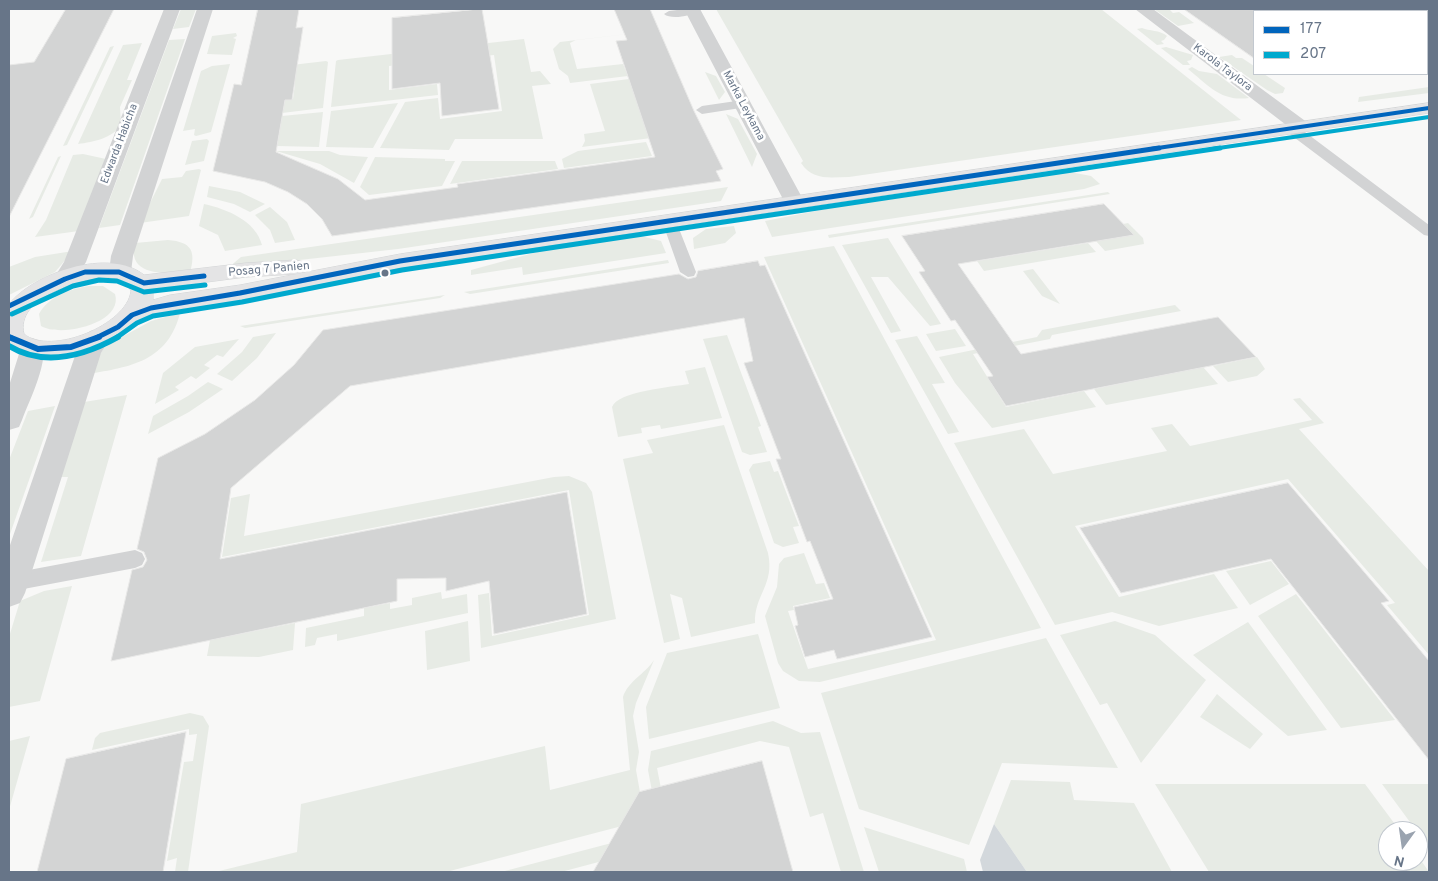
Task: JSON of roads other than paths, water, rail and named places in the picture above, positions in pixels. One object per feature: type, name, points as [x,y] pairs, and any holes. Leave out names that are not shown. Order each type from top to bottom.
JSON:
[{"type":"street","name":"Edwarda Habicha","points":[[65,278],[74,262],[172,9]]},
{"type":"street","points":[[18,340],[64,348],[99,337],[118,327],[132,315],[142,299],[142,287],[129,277],[122,256],[205,9]]},
{"type":"street","name":"Karola Taylora","points":[[1143,9],[1296,128]]},
{"type":"street","name":"Marka Leykama","points":[[692,10],[795,203]]},
{"type":"street","name":"Posag 7 Panien","points":[[132,315],[170,303],[240,293],[400,261],[1429,108]]},
{"type":"street","name":"Posag 7 Panien","points":[[17,304],[65,278],[97,271],[129,277],[177,280],[246,270],[400,261]]},
{"type":"street","points":[[9,420],[31,361],[18,340],[11,322],[17,304]]},
{"type":"street","points":[[11,588],[89,353],[99,337]]},
{"type":"lane","points":[[669,14],[692,10]]},
{"type":"lane","points":[[702,110],[743,104]]},
{"type":"lane","points":[[1296,128],[1429,232]]},
{"type":"lane","points":[[669,222],[688,272]]},
{"type":"lane","points":[[11,588],[134,559]]}]
